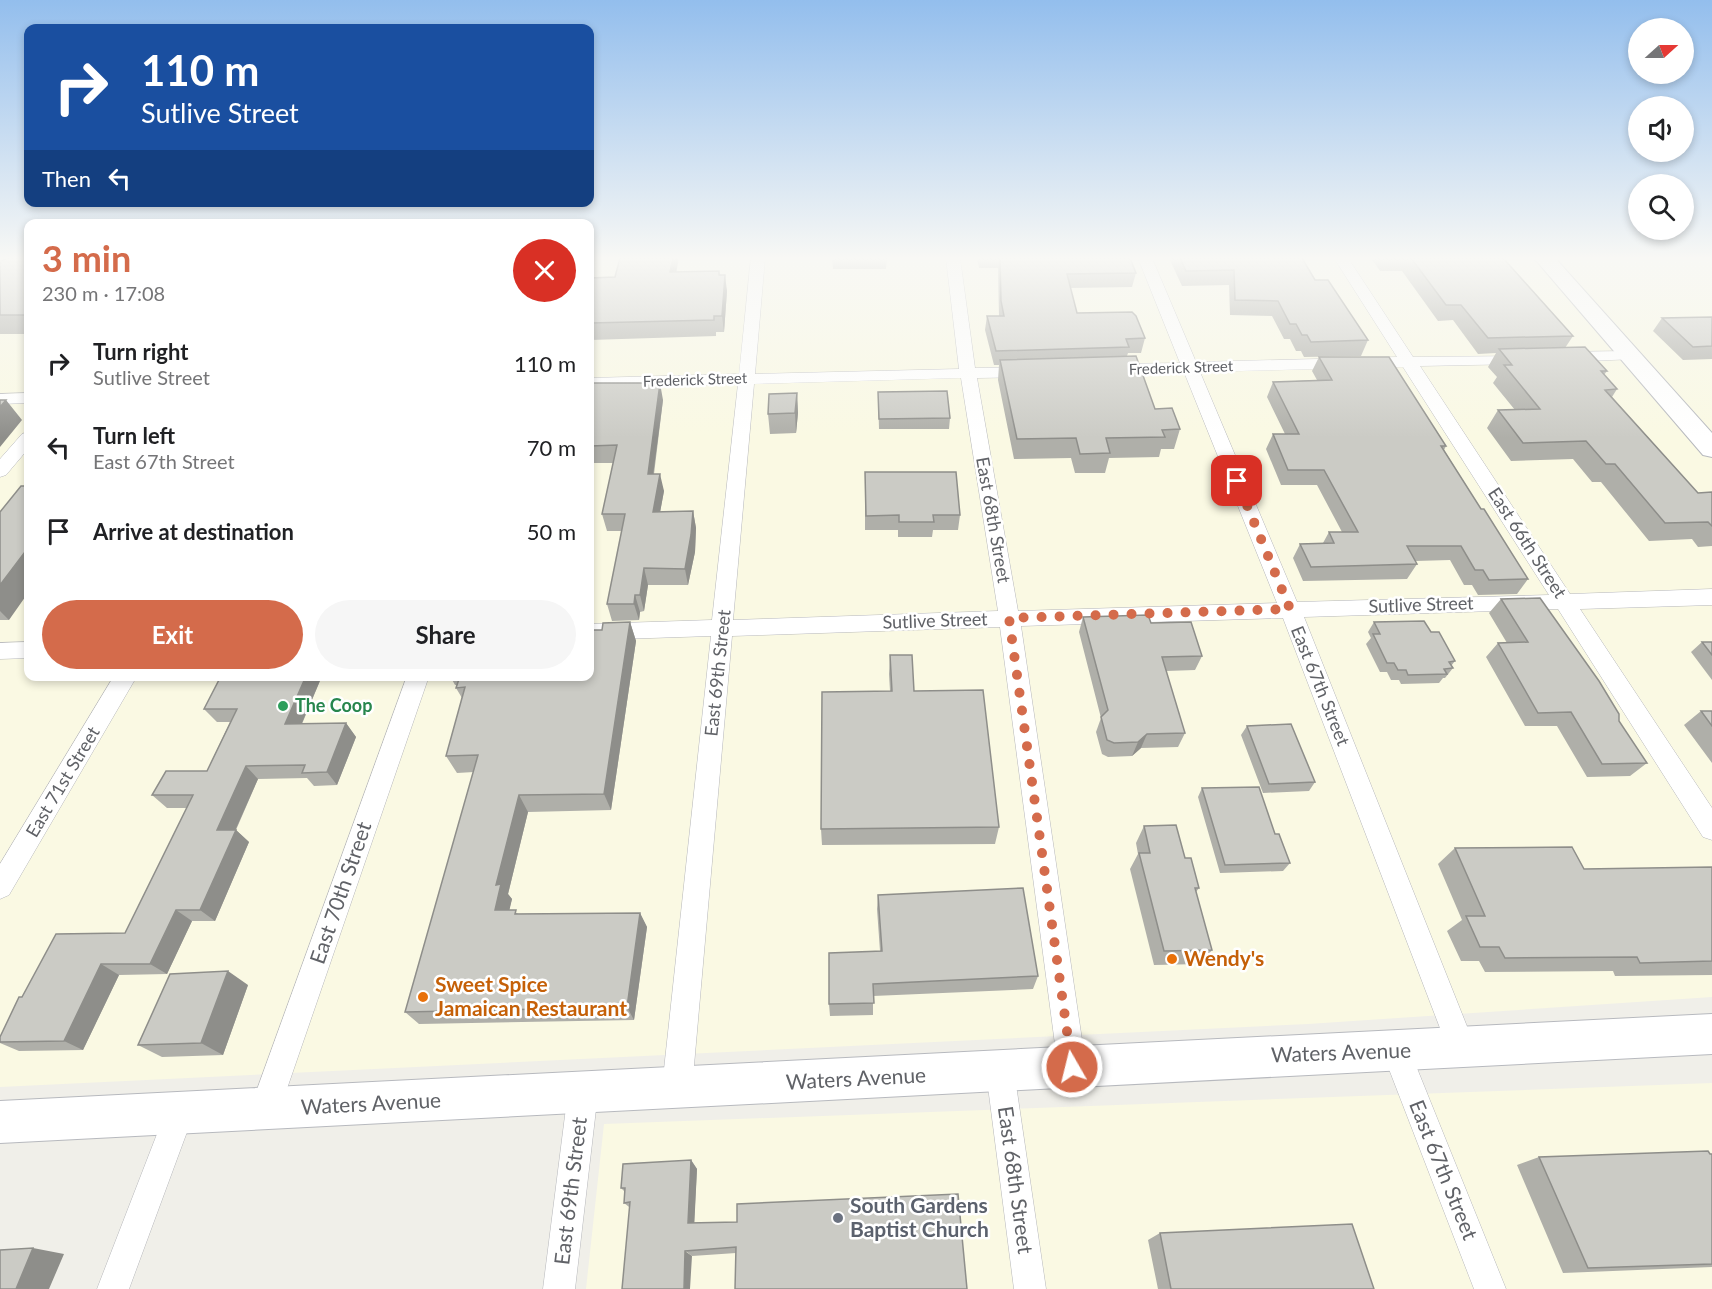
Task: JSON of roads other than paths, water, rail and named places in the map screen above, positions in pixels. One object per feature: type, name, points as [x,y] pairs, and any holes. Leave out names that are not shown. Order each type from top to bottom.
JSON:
[{"type":"main road","points":[[1596,318],[1712,449]]},
{"type":"main road","name":"Waters Avenue","points":[[0,1122],[1462,1049],[1712,1034]]},
{"type":"street","name":"East 69th Street","points":[[677,1088],[753,318]]},
{"type":"street","name":"East 68th Street","points":[[961,318],[1009,618],[1072,1067]]},
{"type":"street","name":"East 67th Street","points":[[1170,318],[1290,609],[1462,1049]]},
{"type":"street","name":"East 66th Street","points":[[1380,318],[1712,829]]},
{"type":"street","name":"Frederick Street","points":[[1097,370],[1628,356]]},
{"type":"street","name":"Frederick Street","points":[[594,383],[1038,371]]},
{"type":"street","points":[[0,399],[24,398]]},
{"type":"street","points":[[0,471],[24,443]]},
{"type":"street","name":"Sutlive Street","points":[[594,632],[1712,597]]},
{"type":"street","points":[[0,651],[24,650]]},
{"type":"street","name":"East 71st Street","points":[[0,887],[123,681]]},
{"type":"street","name":"East 70th Street","points":[[265,1109],[416,681]]},
{"type":"street","name":"East 67th Street","points":[[1396,1051],[1490,1289]]},
{"type":"street","name":"East 68th Street","points":[[1000,1071],[1030,1289]]},
{"type":"street","name":"East 69th Street","points":[[559,1289],[583,1092]]},
{"type":"street","points":[[113,1289],[179,1113]]},
{"type":"place","name":"The Coop","points":[[283,706]]},
{"type":"place","name":"Wendy's","points":[[1172,959]]},
{"type":"place","name":"Sweet Spice Jamaican Restaurant","points":[[423,997]]},
{"type":"place","name":"South Gardens Baptist Church","points":[[838,1218]]}]
